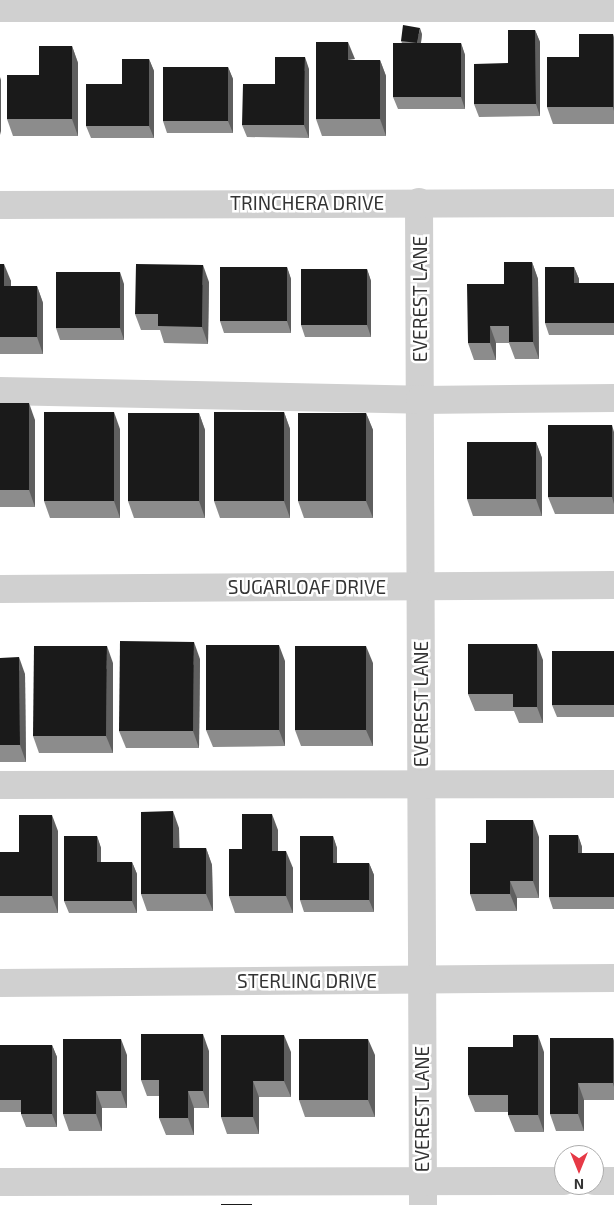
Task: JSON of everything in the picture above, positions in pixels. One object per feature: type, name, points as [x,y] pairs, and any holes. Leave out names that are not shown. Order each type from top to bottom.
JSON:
[{"type":"street","points":[[0,8],[253,5],[614,8]]},
{"type":"street","name":"TRINCHERA DRIVE","points":[[0,205],[419,202],[614,203]]},
{"type":"street","name":"EVEREST LANE","points":[[419,202],[423,1193]]},
{"type":"street","points":[[0,391],[420,400],[614,398]]},
{"type":"street","name":"SUGARLOAF DRIVE","points":[[0,589],[614,585]]},
{"type":"street","points":[[0,786],[614,784]]},
{"type":"street","name":"STERLING DRIVE","points":[[0,983],[614,978]]},
{"type":"street","points":[[0,1182],[423,1193],[554,1181]]},
{"type":"building","points":[[403,25],[420,28],[417,43],[401,41]]},
{"type":"building","points":[[508,30],[535,30],[536,104],[474,104],[474,64],[508,63]]},
{"type":"building","points":[[579,34],[613,34],[613,107],[547,107],[547,57],[579,57]]},
{"type":"building","points":[[316,42],[348,42],[348,60],[380,60],[380,119],[316,119]]},
{"type":"building","points":[[393,43],[461,43],[461,97],[393,97]]},
{"type":"building","points":[[39,46],[72,46],[72,119],[7,119],[7,75],[39,75]]},
{"type":"building","points":[[275,57],[305,57],[304,125],[242,125],[243,84],[275,84]]},
{"type":"building","points":[[122,59],[149,59],[149,126],[86,126],[86,84],[122,84]]},
{"type":"building","points":[[163,67],[228,67],[228,121],[163,121]]},
{"type":"building","points":[[504,262],[532,262],[533,342],[509,342],[509,326],[490,326],[490,343],[468,343],[467,284],[504,284]]},
{"type":"building","points":[[0,264],[4,264],[4,286],[37,286],[37,337],[0,337]]},
{"type":"building","points":[[136,264],[203,265],[202,327],[158,326],[158,314],[135,314]]},
{"type":"building","points":[[220,267],[287,267],[287,321],[220,321]]},
{"type":"building","points":[[545,267],[574,267],[574,283],[614,283],[614,323],[545,323]]},
{"type":"building","points":[[301,269],[367,269],[367,325],[301,325]]},
{"type":"building","points":[[56,272],[120,272],[120,328],[56,328]]},
{"type":"building","points":[[0,403],[29,403],[29,490],[0,490]]},
{"type":"building","points":[[44,412],[114,412],[114,501],[44,501]]},
{"type":"building","points":[[214,412],[284,412],[284,501],[214,501]]},
{"type":"building","points":[[128,413],[199,413],[199,501],[128,501]]},
{"type":"building","points":[[298,413],[366,413],[366,501],[298,501]]},
{"type":"building","points":[[548,425],[612,425],[612,497],[548,497]]},
{"type":"building","points":[[467,442],[536,442],[536,499],[467,499]]},
{"type":"building","points":[[120,641],[194,642],[193,731],[119,731]]},
{"type":"building","points":[[468,644],[537,644],[537,707],[513,707],[513,694],[468,694]]},
{"type":"building","points":[[206,645],[279,645],[279,730],[206,730]]},
{"type":"building","points":[[34,646],[107,646],[106,736],[33,736]]},
{"type":"building","points":[[295,646],[366,646],[366,730],[295,730]]},
{"type":"building","points":[[552,651],[614,651],[614,705],[552,705]]},
{"type":"building","points":[[19,657],[20,745],[0,745],[0,658]]},
{"type":"building","points":[[173,811],[173,848],[206,848],[206,894],[141,894],[141,812]]},
{"type":"building","points":[[242,814],[272,814],[272,851],[286,851],[286,896],[229,896],[229,849],[242,849]]},
{"type":"building","points":[[19,815],[52,815],[52,896],[0,896],[0,852],[19,852]]},
{"type":"building","points":[[486,820],[533,820],[533,881],[510,881],[510,894],[470,894],[470,843],[486,843]]},
{"type":"building","points":[[549,835],[578,835],[578,853],[614,853],[614,897],[549,897]]},
{"type":"building","points":[[64,836],[97,836],[97,862],[132,862],[132,901],[64,901]]},
{"type":"building","points":[[300,836],[333,836],[333,863],[369,863],[369,900],[300,900]]},
{"type":"building","points":[[141,1034],[203,1034],[203,1091],[188,1091],[188,1118],[159,1118],[159,1080],[141,1080]]},
{"type":"building","points":[[221,1035],[284,1035],[284,1081],[253,1081],[253,1117],[221,1117]]},
{"type":"building","points":[[513,1035],[538,1035],[538,1115],[508,1115],[508,1095],[468,1095],[468,1047],[513,1047]]},
{"type":"building","points":[[550,1038],[613,1038],[613,1083],[578,1083],[578,1114],[550,1114]]},
{"type":"building","points":[[63,1039],[121,1039],[121,1091],[96,1091],[96,1114],[63,1114]]},
{"type":"building","points":[[299,1039],[368,1039],[368,1100],[299,1100]]},
{"type":"building","points":[[0,1045],[52,1045],[52,1114],[21,1114],[21,1100],[0,1100]]},
{"type":"building","points":[[252,1204],[252,1205],[221,1205]]}]
